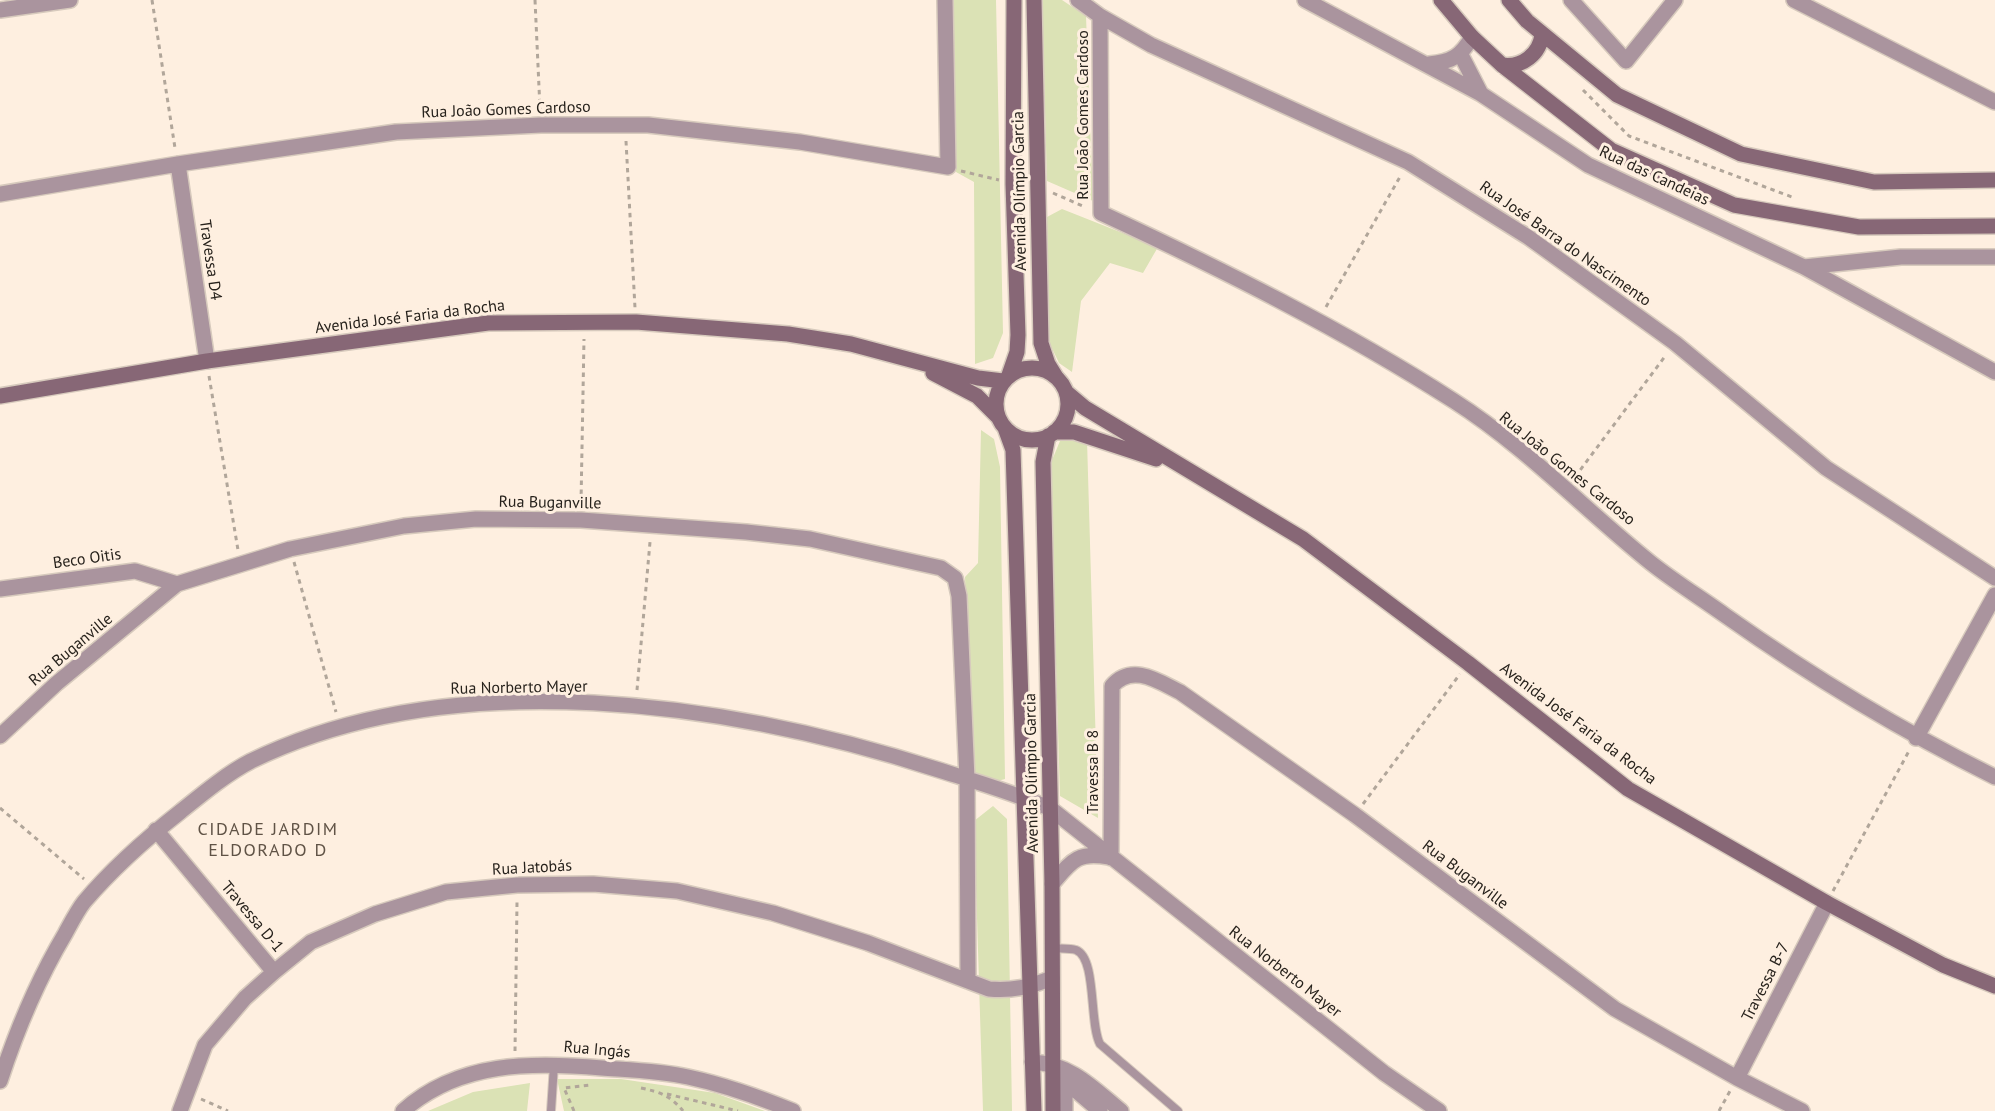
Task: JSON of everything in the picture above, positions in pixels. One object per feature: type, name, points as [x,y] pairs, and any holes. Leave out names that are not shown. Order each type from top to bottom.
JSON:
[{"type":"street","points":[[0,10],[70,0]]},
{"type":"street","points":[[945,0],[948,168]]},
{"type":"street","name":"Avenida Olímpio Garcia","points":[[1006,378],[1017,352],[1013,184],[1014,0]]},
{"type":"street","name":"Avenida Olímpio Garcia","points":[[1034,0],[1041,343],[1048,364],[1056,377]]},
{"type":"street","name":"Rua José Barra do Nascimento","points":[[1078,0],[1100,16],[1151,45],[1408,162],[1528,237],[1675,343],[1826,468],[1995,578]]},
{"type":"street","name":"Rua das Candeias","points":[[1305,0],[1429,64],[1481,94],[1588,165],[1804,267],[1995,372]]},
{"type":"street","points":[[1441,0],[1472,37],[1502,65],[1611,150],[1734,205],[1859,227],[1995,226]]},
{"type":"street","points":[[1509,0],[1542,34],[1617,95],[1741,154],[1874,182],[1995,180]]},
{"type":"street","points":[[1571,0],[1626,61],[1675,0]]},
{"type":"street","points":[[1794,0],[1995,102]]},
{"type":"street","name":"Rua João Gomes Cardoso","points":[[1100,16],[1101,213],[1179,249],[1318,322],[1455,402],[1566,488],[1652,564],[1801,668],[1916,738],[1995,777]]},
{"type":"street","points":[[1502,65],[1512,67],[1531,57],[1541,41],[1542,34]]},
{"type":"street","points":[[1429,64],[1445,63],[1461,55],[1472,37]]},
{"type":"street","points":[[1461,55],[1481,94]]},
{"type":"street","name":"Rua João Gomes Cardoso","points":[[0,194],[178,164],[396,132],[541,125],[648,125],[800,142],[948,168]]},
{"type":"street","name":"Travessa D4","points":[[178,164],[207,361]]},
{"type":"street","points":[[1804,267],[1901,257],[1995,257]]},
{"type":"street","name":"Avenida José Faria da Rocha","points":[[0,396],[207,361],[488,323],[585,321],[636,322],[788,334],[851,345],[978,378],[1006,378]]},
{"type":"street","name":"Avenida José Faria da Rocha","points":[[898,356],[977,396],[1001,423]]},
{"type":"street","points":[[1033,368],[1045,370],[1056,377],[1066,392],[1066,414],[1051,434],[1025,439],[1001,423],[996,399],[1006,378],[1020,369],[1033,368]]},
{"type":"street","name":"Avenida José Faria da Rocha","points":[[1066,392],[1074,402],[1303,540],[1468,663],[1628,789],[1827,903],[1943,964],[1995,986]]},
{"type":"street","name":"Avenida Olímpio Garcia","points":[[1001,423],[1013,450],[1034,1111]]},
{"type":"street","name":"Avenida José Faria da Rocha","points":[[1051,434],[1074,432],[1086,435],[1193,473]]},
{"type":"street","name":"Avenida Olímpio Garcia","points":[[1051,434],[1043,462],[1051,809],[1053,1111]]},
{"type":"street","name":"Rua Buganville","points":[[0,736],[57,683],[177,584],[290,549],[404,526],[476,519],[581,520],[810,539],[941,568],[955,578],[959,596],[967,779]]},
{"type":"street","name":"Beco Oitis","points":[[0,589],[135,571],[177,584]]},
{"type":"street","points":[[1916,738],[1995,596]]},
{"type":"street","name":"Rua Buganville","points":[[1112,686],[1119,678],[1130,673],[1150,677],[1180,692],[1355,815],[1615,1009],[1737,1078],[1802,1111]]},
{"type":"street","name":"Travessa B 8","points":[[1111,858],[1112,686]]},
{"type":"street","name":"Rua Norberto Mayer","points":[[0,1082],[17,1029],[42,972],[83,903],[156,831],[248,762],[319,733],[412,710],[501,703],[635,707],[692,712],[789,728],[868,747],[1025,797],[1051,809],[1384,1073],[1439,1111]]},
{"type":"street","points":[[967,779],[968,981]]},
{"type":"street","name":"Travessa D-1","points":[[156,831],[274,972]]},
{"type":"street","points":[[1052,884],[1079,857],[1092,854],[1111,858]]},
{"type":"street","name":"Rua Jatobás","points":[[180,1111],[205,1046],[245,998],[274,972],[311,942],[375,914],[446,892],[518,885],[593,884],[676,891],[773,913],[868,943],[998,990],[1030,987],[1052,978]]},
{"type":"street","name":"Travessa B-7","points":[[1737,1078],[1827,903]]},
{"type":"street","points":[[1032,1062],[1053,1063],[1071,1072],[1121,1111]]},
{"type":"street","name":"Rua Ingás","points":[[403,1111],[421,1095],[467,1074],[515,1065],[554,1064],[687,1077],[745,1092],[793,1111]]},
{"type":"street","points":[[1065,1111],[1065,1081],[1100,1111]]},
{"type":"lane","points":[[1052,948],[1076,950],[1084,957],[1090,979],[1094,1033],[1100,1044],[1178,1111]]},
{"type":"lane","points":[[551,1111],[554,1064]]},
{"type":"path","points":[[152,0],[178,164]]},
{"type":"path","points":[[535,0],[541,125]]},
{"type":"path","points":[[625,125],[636,322]]},
{"type":"path","points":[[1318,322],[1408,162]]},
{"type":"path","points":[[948,168],[1013,184]]},
{"type":"path","name":"Rua João Gomes Cardoso","points":[[1037,186],[1101,213]]},
{"type":"path","points":[[581,520],[585,321]]},
{"type":"path","points":[[1566,488],[1675,343]]},
{"type":"path","points":[[207,361],[241,564]]},
{"type":"path","points":[[635,707],[651,525]]},
{"type":"path","points":[[290,549],[341,728]]},
{"type":"path","points":[[1355,815],[1468,663]]},
{"type":"path","points":[[1827,903],[1916,738]]},
{"type":"path","points":[[0,808],[96,890]]},
{"type":"path","points":[[515,1065],[518,885]]},
{"type":"path","points":[[1719,1111],[1737,1078]]},
{"type":"path","points":[[574,1111],[564,1088],[591,1084]]},
{"type":"path","points":[[635,1087],[738,1111]]},
{"type":"path","points":[[186,1092],[228,1111]]},
{"type":"path","points":[[663,1093],[674,1100],[682,1111]]},
{"type":"green space","points":[[949,0],[996,0],[1003,333],[993,358],[975,364],[974,182],[956,172]]},
{"type":"green space","points":[[1042,0],[1062,0],[1086,16],[1093,201],[1047,181]]},
{"type":"green space","points":[[1062,209],[1158,247],[1143,273],[1110,263],[1081,301],[1072,372],[1059,363],[1048,340],[1047,217]]},
{"type":"green space","points":[[981,430],[994,439],[1000,467],[1005,779],[990,783],[972,773],[965,577],[978,563]]},
{"type":"green space","points":[[1077,435],[1087,440],[1098,818],[1060,796],[1050,465],[1060,441]]},
{"type":"green space","points":[[993,806],[1007,819],[1012,1111],[983,1111],[974,821]]},
{"type":"green space","points":[[557,1079],[621,1079],[715,1093],[765,1111],[564,1111]]},
{"type":"green space","points":[[530,1083],[527,1111],[428,1111],[473,1092]]},
{"type":"district","name":"CIDADE JARDIM ELDORADO D","points":[[268,840]]}]
